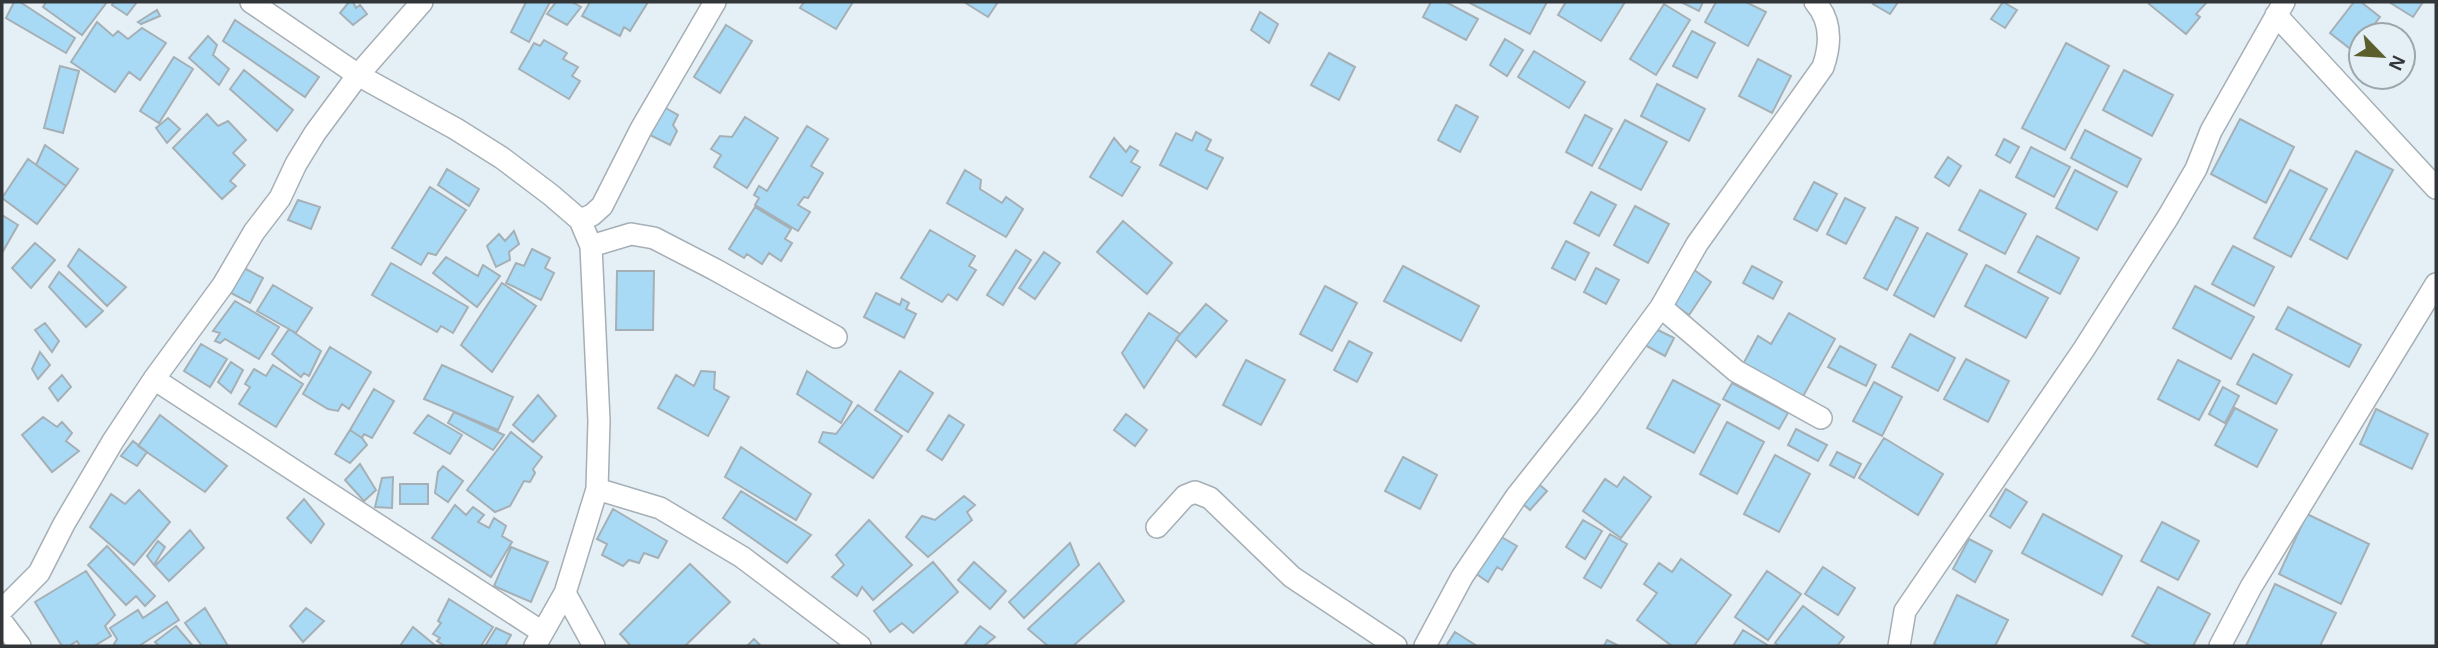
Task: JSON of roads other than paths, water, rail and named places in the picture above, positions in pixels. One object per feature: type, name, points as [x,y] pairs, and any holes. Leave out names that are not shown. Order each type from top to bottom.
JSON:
[{"type":"street","points":[[154,379],[539,639],[565,593],[597,489],[599,421],[591,246],[580,220],[502,158],[456,128],[358,75],[251,2]]},
{"type":"street","points":[[2,610],[39,573],[106,453],[154,379],[223,285],[254,232],[280,198],[315,133],[358,75],[422,2]]},
{"type":"street","points":[[580,220],[592,215],[602,206],[641,129],[715,2]]},
{"type":"street","points":[[1425,646],[1462,577],[1516,497],[1589,405],[1661,307],[1697,244],[1823,67],[1829,37],[1824,17],[1815,2]]},
{"type":"street","points":[[1899,646],[1905,611],[2084,349],[2168,217],[2196,169],[2211,131],[2280,8],[2436,188]]},
{"type":"street","points":[[591,246],[631,234],[654,238],[836,337]]},
{"type":"street","points":[[2220,646],[2251,587],[2436,284]]},
{"type":"street","points":[[1661,307],[1736,371],[1821,418]]},
{"type":"street","points":[[597,489],[660,508],[742,557],[860,646]]},
{"type":"street","points":[[1157,527],[1185,496],[1195,492],[1210,498],[1292,577],[1396,646]]},
{"type":"street","points":[[565,593],[594,646]]},
{"type":"street","points":[[2,622],[20,646]]}]
